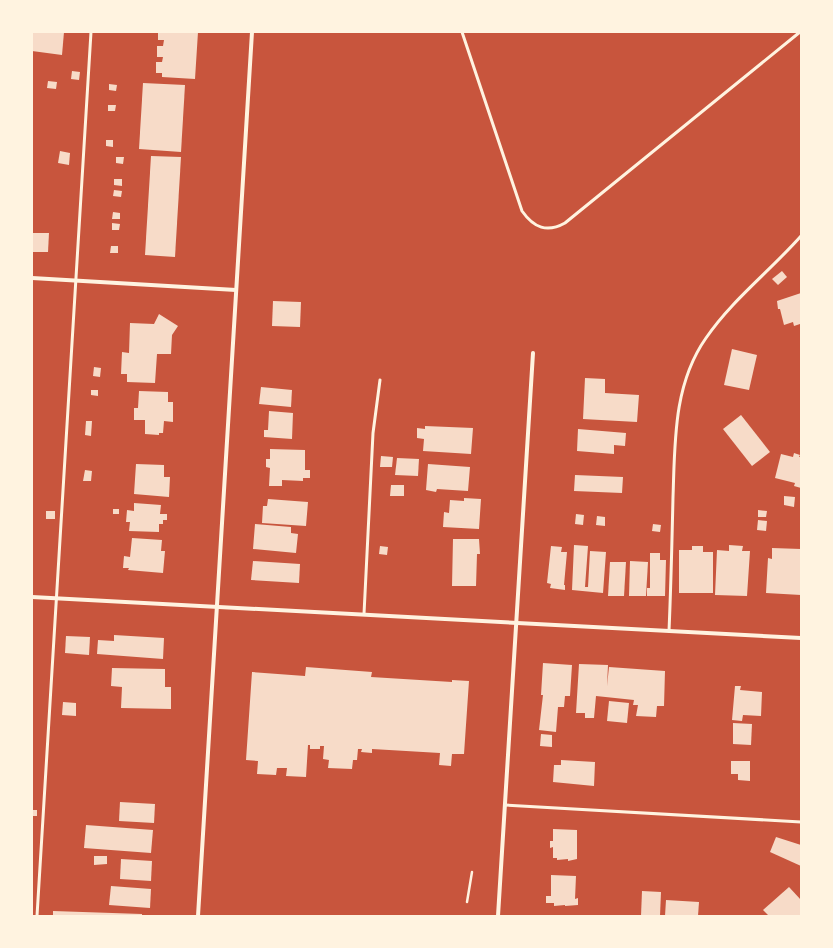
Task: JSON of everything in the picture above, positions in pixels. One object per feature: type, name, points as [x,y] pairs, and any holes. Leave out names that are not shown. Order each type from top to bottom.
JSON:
[{"type":"street","points":[[198,916],[252,32]]},
{"type":"street","points":[[32,278],[236,290]]},
{"type":"street","points":[[498,916],[533,353]]},
{"type":"street","points":[[32,597],[801,638]]},
{"type":"lane","points":[[37,916],[91,32]]},
{"type":"lane","points":[[462,32],[522,211],[529,221],[546,229],[556,228],[565,222],[800,32]]},
{"type":"lane","points":[[669,631],[675,442],[679,402],[687,374],[705,340],[727,310],[801,236]]},
{"type":"lane","points":[[364,614],[373,433],[380,380]]},
{"type":"lane","points":[[505,805],[801,822]]},
{"type":"path","points":[[467,902],[472,872]]},
{"type":"building","points":[[32,32],[64,32],[62,55],[32,51]]},
{"type":"building","points":[[158,32],[198,32],[195,79],[162,77],[162,73],[156,73],[156,62],[162,62],[163,57],[157,57],[157,46],[163,46],[164,40],[158,40]]},
{"type":"building","points":[[72,71],[80,72],[79,80],[71,79]]},
{"type":"building","points":[[48,81],[57,82],[56,89],[47,88]]},
{"type":"building","points":[[143,83],[185,85],[181,152],[139,149]]},
{"type":"building","points":[[109,84],[117,85],[116,91],[109,90]]},
{"type":"building","points":[[108,105],[116,105],[115,111],[108,111]]},
{"type":"building","points":[[106,140],[113,140],[113,147],[106,146]]},
{"type":"building","points":[[60,151],[70,153],[69,165],[58,163]]},
{"type":"building","points":[[151,156],[181,157],[175,257],[145,255]]},
{"type":"building","points":[[116,157],[124,157],[123,164],[116,163]]},
{"type":"building","points":[[114,179],[122,179],[122,186],[114,185]]},
{"type":"building","points":[[114,190],[122,191],[121,197],[113,196]]},
{"type":"building","points":[[113,212],[120,213],[120,219],[112,219]]},
{"type":"building","points":[[112,223],[120,224],[119,230],[112,230]]},
{"type":"building","points":[[32,233],[49,233],[48,252],[32,252]]},
{"type":"building","points":[[111,246],[118,246],[118,253],[110,253]]},
{"type":"building","points":[[782,271],[787,277],[778,285],[772,279]]},
{"type":"building","points":[[801,293],[800,324],[794,326],[793,322],[784,325],[780,309],[778,309],[777,301]]},
{"type":"building","points":[[273,301],[301,302],[300,327],[272,326]]},
{"type":"building","points":[[159,314],[178,326],[172,335],[171,354],[157,354],[155,383],[127,382],[127,374],[121,374],[122,352],[129,353],[130,323],[154,324]]},
{"type":"building","points":[[732,349],[757,355],[749,390],[724,385]]},
{"type":"building","points":[[94,367],[101,368],[100,377],[93,376]]},
{"type":"building","points":[[585,378],[605,379],[605,393],[639,395],[637,422],[583,419]]},
{"type":"building","points":[[261,387],[292,390],[291,407],[259,404]]},
{"type":"building","points":[[91,390],[98,390],[98,396],[91,395]]},
{"type":"building","points":[[139,391],[168,392],[168,402],[173,402],[173,422],[164,421],[163,433],[159,433],[159,435],[145,434],[145,420],[134,420],[134,408],[138,408]]},
{"type":"building","points":[[269,411],[293,413],[292,439],[264,437],[264,430],[268,430]]},
{"type":"building","points":[[741,415],[770,452],[752,466],[723,429]]},
{"type":"building","points":[[86,421],[92,421],[91,436],[85,435]]},
{"type":"building","points":[[425,426],[473,428],[471,454],[423,451],[424,439],[417,438],[417,428],[425,429]]},
{"type":"building","points":[[578,429],[626,433],[625,446],[614,445],[614,454],[577,451]]},
{"type":"building","points":[[270,449],[305,450],[305,470],[310,470],[310,478],[303,478],[303,481],[282,480],[282,486],[269,486],[270,468],[266,467],[266,459],[270,459]]},
{"type":"building","points":[[794,453],[800,455],[799,457],[801,457],[801,488],[794,486],[795,483],[775,478],[781,454],[793,457]]},
{"type":"building","points":[[381,456],[393,457],[392,467],[380,467]]},
{"type":"building","points":[[397,458],[419,459],[418,476],[395,475]]},
{"type":"building","points":[[136,464],[164,465],[164,477],[170,477],[169,497],[134,494]]},
{"type":"building","points":[[428,464],[470,467],[468,491],[437,489],[436,492],[426,490]]},
{"type":"building","points":[[85,470],[92,471],[91,481],[83,481]]},
{"type":"building","points":[[575,475],[623,477],[622,493],[574,491]]},
{"type":"building","points":[[391,485],[404,485],[404,496],[390,496]]},
{"type":"building","points":[[784,496],[795,497],[794,507],[784,505]]},
{"type":"building","points":[[464,498],[481,499],[479,529],[443,527],[444,512],[449,513],[450,500],[464,501]]},
{"type":"building","points":[[268,499],[308,502],[306,526],[262,523],[263,506],[267,506]]},
{"type":"building","points":[[134,503],[161,505],[160,514],[167,514],[167,520],[163,520],[163,524],[159,524],[159,532],[129,531],[130,522],[126,522],[127,510],[134,511]]},
{"type":"building","points":[[113,509],[119,509],[119,514],[113,514]]},
{"type":"building","points":[[758,510],[767,511],[766,517],[758,517]]},
{"type":"building","points":[[46,511],[55,511],[55,519],[46,519]]},
{"type":"building","points":[[576,514],[584,515],[583,525],[575,524]]},
{"type":"building","points":[[597,516],[605,517],[605,526],[596,525]]},
{"type":"building","points":[[758,520],[767,521],[766,531],[757,530]]},
{"type":"building","points":[[255,524],[291,527],[291,533],[298,534],[296,553],[253,549]]},
{"type":"building","points":[[653,524],[661,525],[660,532],[652,531]]},
{"type":"building","points":[[132,538],[162,540],[161,551],[165,551],[163,573],[128,570],[129,568],[123,568],[124,556],[130,557]]},
{"type":"building","points":[[453,539],[479,539],[480,554],[477,554],[476,586],[452,586]]},
{"type":"building","points":[[574,545],[588,546],[585,587],[588,587],[590,551],[606,552],[603,593],[572,590]]},
{"type":"building","points":[[729,545],[743,546],[742,551],[750,551],[747,596],[715,595],[717,550],[729,551]]},
{"type":"building","points":[[380,546],[388,547],[387,555],[379,554]]},
{"type":"building","points":[[551,546],[562,547],[561,552],[567,552],[564,585],[565,590],[550,588],[551,584],[547,583]]},
{"type":"building","points":[[692,546],[703,546],[703,552],[713,552],[713,593],[679,593],[679,550],[692,550]]},
{"type":"building","points":[[772,548],[801,549],[801,595],[766,593],[768,558],[772,559]]},
{"type":"building","points":[[650,553],[660,553],[660,560],[666,560],[665,596],[647,596],[647,588],[650,588]]},
{"type":"building","points":[[253,561],[300,564],[299,583],[251,580]]},
{"type":"building","points":[[630,561],[648,562],[646,596],[629,596]]},
{"type":"building","points":[[610,562],[626,562],[624,596],[608,596]]},
{"type":"building","points":[[114,635],[164,638],[163,659],[97,654],[98,640],[114,641]]},
{"type":"building","points":[[66,636],[90,637],[89,655],[65,653]]},
{"type":"building","points":[[543,663],[572,665],[570,696],[565,696],[564,707],[558,707],[556,732],[539,730],[543,695],[541,695]]},
{"type":"building","points":[[579,664],[608,665],[607,686],[609,667],[665,671],[664,706],[657,706],[656,717],[636,716],[638,705],[633,705],[634,700],[596,696],[594,718],[585,718],[585,713],[576,713]]},
{"type":"building","points":[[306,667],[372,672],[371,677],[452,682],[452,680],[469,681],[464,754],[452,754],[451,766],[439,765],[440,753],[372,749],[372,753],[361,752],[362,749],[358,749],[357,760],[353,760],[352,769],[328,768],[329,760],[323,759],[324,746],[320,746],[320,749],[310,749],[310,745],[308,745],[306,777],[286,776],[287,768],[277,768],[276,775],[257,774],[258,761],[246,760],[252,672],[305,676]]},
{"type":"building","points":[[112,668],[165,669],[165,687],[171,687],[171,709],[121,708],[122,687],[111,686]]},
{"type":"building","points":[[735,686],[741,686],[740,690],[762,692],[761,716],[743,715],[742,721],[732,720]]},
{"type":"building","points":[[609,701],[629,703],[627,723],[607,721]]},
{"type":"building","points":[[63,702],[76,703],[76,716],[62,715]]},
{"type":"building","points":[[733,723],[752,724],[751,745],[733,744]]},
{"type":"building","points":[[541,734],[552,735],[552,747],[540,746]]},
{"type":"building","points":[[561,760],[595,762],[594,786],[553,782],[554,765],[561,765]]},
{"type":"building","points":[[731,761],[750,761],[750,781],[738,780],[738,774],[731,774]]},
{"type":"building","points":[[120,802],[155,804],[154,823],[119,821]]},
{"type":"building","points":[[32,810],[37,810],[37,816],[32,816]]},
{"type":"building","points":[[86,825],[153,830],[151,853],[84,848]]},
{"type":"building","points":[[553,829],[577,830],[577,859],[568,861],[568,859],[557,860],[557,858],[553,858],[553,847],[550,848],[550,841],[553,841]]},
{"type":"building","points":[[776,837],[801,845],[801,866],[770,852]]},
{"type":"building","points":[[94,856],[107,856],[107,864],[94,865]]},
{"type":"building","points":[[121,859],[152,861],[151,881],[120,879]]},
{"type":"building","points":[[551,875],[576,876],[575,899],[578,898],[578,905],[554,906],[554,903],[546,903],[546,896],[551,896]]},
{"type":"building","points":[[111,886],[151,889],[150,908],[109,905]]},
{"type":"building","points":[[789,887],[801,900],[801,916],[769,916],[763,910]]},
{"type":"building","points":[[642,891],[661,892],[660,916],[641,916]]},
{"type":"building","points":[[666,900],[699,902],[698,916],[665,916]]},
{"type":"building","points":[[53,911],[142,914],[142,916],[53,916]]}]
